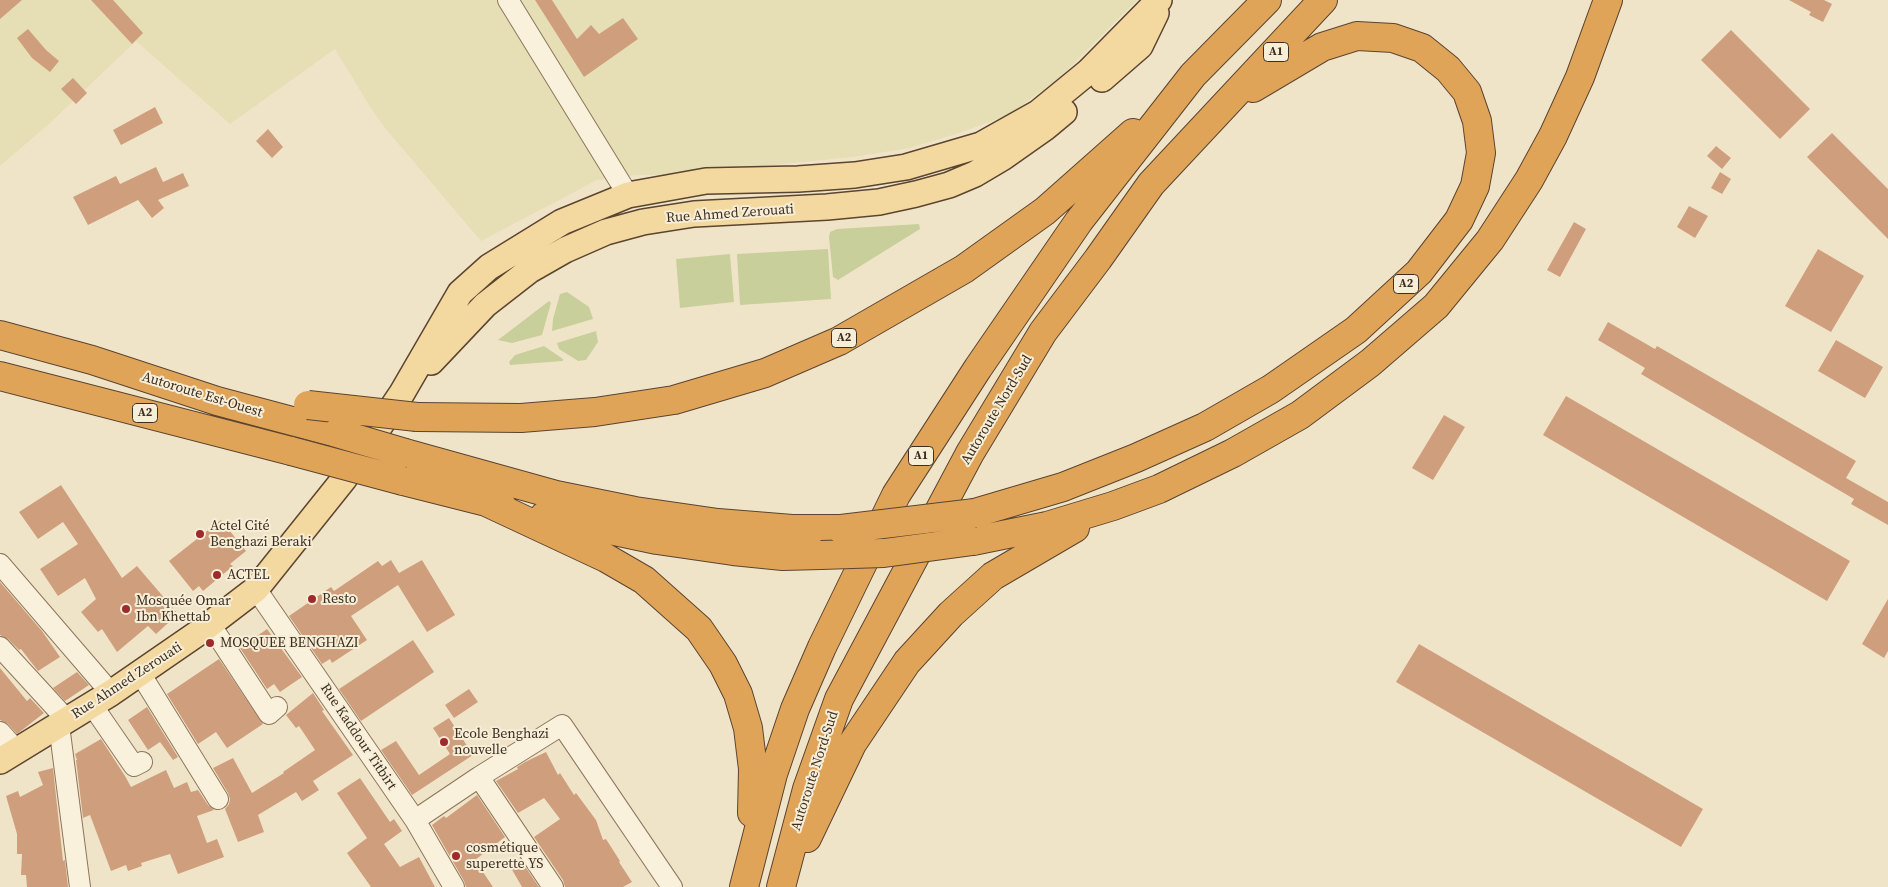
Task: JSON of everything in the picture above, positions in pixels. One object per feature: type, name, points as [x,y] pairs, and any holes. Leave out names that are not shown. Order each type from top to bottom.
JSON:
[{"type":"highway","name":"A1","points":[[745,885],[773,774],[796,708],[822,647],[896,495],[978,368],[1079,221],[1193,75],[1267,0]]},
{"type":"highway","name":"Autoroute Nord-Sud","points":[[781,887],[807,789],[839,699],[970,453],[1043,332],[1151,184],[1323,0]]},
{"type":"highway","points":[[484,501],[567,522],[657,540],[783,556],[884,553],[973,541],[1047,526],[1113,506],[1159,489],[1217,461],[1300,415],[1370,363],[1436,306],[1490,240],[1529,180],[1553,136],[1580,77],[1608,0]]},
{"type":"highway","name":"Autoroute Est-Ouest","points":[[0,335],[92,360],[217,401],[556,495],[635,511],[718,523],[792,529],[841,529],[975,513],[1063,487],[1136,458],[1205,427],[1271,389],[1356,330],[1419,272],[1459,220],[1475,186],[1481,153],[1477,121],[1467,92],[1448,69],[1422,48],[1393,38],[1357,36],[1322,47],[1228,103]]},
{"type":"highway","name":"A2","points":[[92,360],[239,392],[308,404],[417,417],[521,418],[595,412],[674,400],[765,373],[839,341],[964,269],[1045,211],[1127,138],[1193,75]]},
{"type":"highway","name":"A2","points":[[0,376],[484,501]]},
{"type":"highway","points":[[484,501],[606,558],[644,580],[699,629],[723,664],[738,694],[748,728],[753,769],[752,807],[745,885]]},
{"type":"highway","points":[[784,887],[852,744],[907,662],[951,614],[993,576],[1113,506]]},
{"type":"main road","name":"Rue Ahmed Zerouati","points":[[9,756],[140,673],[256,589],[344,479],[402,393],[460,293],[489,267],[562,222],[628,195],[706,181],[798,179],[855,175],[906,167],[982,145],[1038,113],[1088,72],[1161,0]]},
{"type":"main road","name":"Rue Ahmed Zerouati","points":[[402,393],[484,305],[530,270],[565,250],[606,232],[643,222],[694,214],[879,202],[949,185],[975,174],[1002,158],[1046,127],[1140,46],[1161,0]]},
{"type":"street","points":[[508,0],[628,195]]},
{"type":"street","points":[[0,564],[101,699],[134,766],[142,762]]},
{"type":"street","name":"Rue Kaddour Titbirt","points":[[256,589],[415,820],[454,887]]},
{"type":"street","points":[[210,624],[269,714],[277,707]]},
{"type":"street","points":[[0,647],[63,723],[80,887]]},
{"type":"street","points":[[140,673],[218,799]]},
{"type":"street","points":[[415,820],[562,725],[672,887]]},
{"type":"street","points":[[0,732],[9,756]]},
{"type":"street","points":[[479,777],[553,887]]},
{"type":"shaded area","points":[[0,0],[1137,0],[1057,80],[1008,115],[910,148],[853,157],[673,175],[636,175],[597,180],[481,241],[385,128],[335,49],[230,124],[136,41],[49,124],[0,166]]},
{"type":"green space","points":[[919,224],[920,229],[838,280],[833,277],[830,232],[837,229]]},
{"type":"green space","points":[[828,249],[831,299],[740,305],[737,254]]},
{"type":"green space","points":[[730,254],[734,302],[680,308],[676,259]]},
{"type":"green space","points":[[567,292],[589,307],[593,319],[552,331],[553,319],[560,294]]},
{"type":"green space","points":[[549,301],[551,303],[542,335],[512,343],[498,340]]},
{"type":"green space","points":[[596,331],[598,342],[586,360],[578,361],[559,349],[557,343]]},
{"type":"green space","points":[[544,346],[563,359],[563,361],[510,365],[509,362],[515,355]]},
{"type":"building","points":[[0,0],[22,0],[0,19]]},
{"type":"building","points":[[91,0],[113,0],[143,33],[132,44]]},
{"type":"building","points":[[535,0],[552,0],[577,39],[591,25],[599,34],[623,18],[638,39],[584,77]]},
{"type":"building","points":[[1789,0],[1824,0],[1832,4],[1823,22],[1809,15],[1811,12]]},
{"type":"building","points":[[28,29],[46,50],[59,61],[50,72],[32,58],[17,38]]},
{"type":"building","points":[[1731,30],[1810,109],[1780,139],[1701,60]]},
{"type":"building","points":[[73,78],[87,93],[76,104],[61,89]]},
{"type":"building","points":[[155,107],[163,123],[121,145],[113,130]]},
{"type":"building","points":[[268,129],[283,147],[272,158],[256,141]]},
{"type":"building","points":[[1832,133],[1888,189],[1888,239],[1807,157]]},
{"type":"building","points":[[1716,146],[1731,158],[1722,169],[1707,156]]},
{"type":"building","points":[[156,167],[163,182],[183,173],[189,186],[158,200],[164,208],[152,218],[138,200],[88,225],[73,197],[116,176],[120,184]]},
{"type":"building","points":[[1720,172],[1731,179],[1722,194],[1711,188]]},
{"type":"building","points":[[1689,206],[1708,216],[1695,238],[1677,227]]},
{"type":"building","points":[[1574,222],[1586,229],[1560,277],[1547,270]]},
{"type":"building","points":[[1818,249],[1864,276],[1831,332],[1785,306]]},
{"type":"building","points":[[1608,322],[1655,349],[1657,346],[1856,461],[1846,478],[1888,502],[1888,525],[1851,504],[1854,499],[1641,374],[1645,368],[1598,340]]},
{"type":"building","points":[[1836,340],[1883,367],[1865,398],[1818,371]]},
{"type":"building","points":[[1566,396],[1850,561],[1827,601],[1543,435]]},
{"type":"building","points":[[1444,415],[1465,427],[1433,480],[1412,468]]},
{"type":"building","points":[[61,485],[122,578],[137,566],[178,614],[156,634],[148,626],[117,652],[102,629],[98,632],[81,612],[96,599],[85,578],[58,596],[40,569],[78,544],[63,522],[38,539],[19,512]]},
{"type":"building","points":[[221,520],[246,551],[230,564],[233,566],[203,591],[199,586],[193,591],[169,561]]},
{"type":"building","points":[[391,560],[399,573],[422,560],[455,615],[427,632],[398,585],[351,616],[367,640],[332,663],[330,659],[322,664],[289,616],[331,587],[334,591],[378,561],[382,566]]},
{"type":"building","points":[[0,582],[42,631],[60,657],[38,671],[21,649],[19,650],[8,639],[0,635]]},
{"type":"building","points":[[1888,599],[1888,651],[1884,658],[1862,644]]},
{"type":"building","points":[[267,629],[302,677],[280,692],[274,684],[267,689],[240,648]]},
{"type":"building","points":[[413,640],[434,672],[361,721],[339,689]]},
{"type":"building","points":[[1419,644],[1703,809],[1681,847],[1396,682]]},
{"type":"building","points":[[219,659],[263,724],[227,748],[216,732],[198,744],[167,694]]},
{"type":"building","points":[[0,668],[27,701],[30,698],[44,713],[17,734],[8,724],[0,720]]},
{"type":"building","points":[[77,672],[89,685],[65,701],[53,688]]},
{"type":"building","points":[[469,689],[478,702],[454,718],[445,705]]},
{"type":"building","points":[[313,693],[324,710],[322,711],[353,755],[313,781],[319,790],[302,801],[296,792],[258,815],[264,832],[238,842],[225,809],[230,799],[228,793],[213,768],[233,758],[252,793],[284,773],[315,750],[299,726],[296,728],[286,715]]},
{"type":"building","points":[[147,707],[178,757],[173,760],[160,742],[148,750],[128,720]]},
{"type":"building","points":[[449,718],[473,755],[412,795],[381,750],[396,741],[419,775],[450,754],[433,728]]},
{"type":"building","points":[[101,739],[131,787],[166,770],[174,788],[187,782],[191,792],[198,790],[208,805],[214,810],[197,816],[207,843],[217,839],[224,857],[178,874],[170,854],[141,863],[142,866],[128,871],[126,865],[111,871],[90,815],[83,818],[75,754]]},
{"type":"building","points":[[546,752],[558,775],[560,773],[574,795],[576,793],[596,820],[603,840],[606,839],[632,882],[623,887],[565,887],[563,880],[534,837],[560,819],[544,798],[518,813],[496,781],[518,769],[517,767],[525,762]]},
{"type":"building","points":[[53,768],[63,861],[65,860],[68,887],[27,887],[26,875],[21,875],[22,854],[17,854],[17,834],[6,796],[18,791],[20,797],[43,785],[38,772]]},
{"type":"building","points":[[360,778],[390,822],[394,819],[402,831],[384,844],[400,867],[419,857],[435,887],[371,887],[347,853],[367,838],[337,793]]},
{"type":"building","points":[[477,795],[505,837],[475,860],[493,887],[466,887],[432,825],[444,816],[446,818]]},
{"type":"building","points":[[522,862],[539,887],[522,887],[511,868]]},
{"type":"place","name":"Actel Cité Benghazi Beraki","points":[[200,534]]},
{"type":"place","name":"ACTEL","points":[[217,575]]},
{"type":"place","name":"Resto","points":[[312,599]]},
{"type":"place","name":"Mosquée Omar Ibn Khettab","points":[[126,609]]},
{"type":"place","name":"MOSQUEE BENGHAZI","points":[[210,643]]},
{"type":"place","name":"Ecole Benghazi nouvelle","points":[[444,742]]},
{"type":"place","name":"cosmétique superette YS","points":[[456,856]]}]
